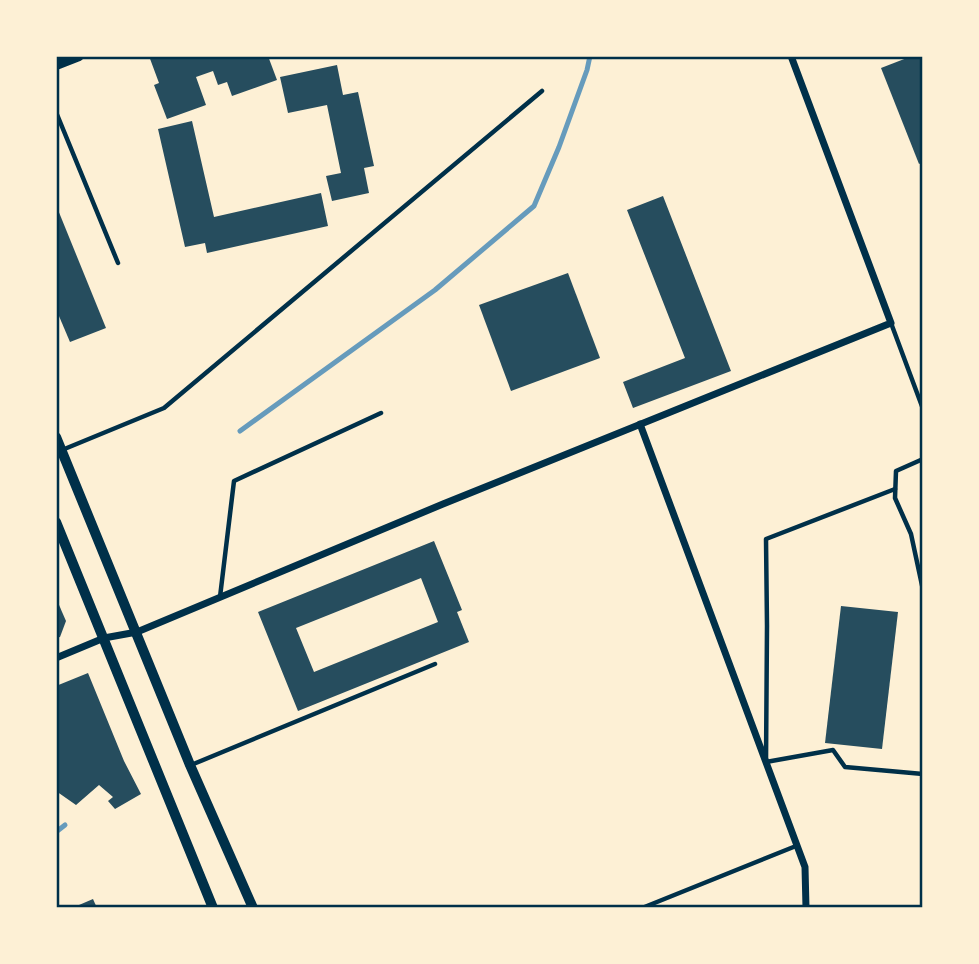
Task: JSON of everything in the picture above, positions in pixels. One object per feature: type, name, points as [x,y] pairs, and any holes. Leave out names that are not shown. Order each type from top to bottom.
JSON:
[{"type":"street","points":[[56,65],[79,56]]},
{"type":"street","points":[[56,658],[104,638],[137,632],[443,504],[891,323],[790,56]]},
{"type":"street","points":[[640,424],[804,867],[806,908]]},
{"type":"street","points":[[56,437],[190,765],[253,908]]},
{"type":"street","points":[[56,522],[213,908]]},
{"type":"lane","points":[[62,450],[164,408],[542,91]]},
{"type":"lane","points":[[56,112],[118,263]]},
{"type":"lane","points":[[891,323],[923,409]]},
{"type":"lane","points":[[220,598],[234,481],[381,413]]},
{"type":"lane","points":[[923,459],[895,471],[895,499],[911,534],[923,590]]},
{"type":"lane","points":[[895,489],[766,539],[766,762],[833,750],[845,767],[923,774]]},
{"type":"lane","points":[[190,765],[435,664]]},
{"type":"lane","points":[[642,908],[796,846]]},
{"type":"building","points":[[149,56],[268,56],[277,80],[232,96],[227,82],[218,85],[213,71],[196,77],[206,105],[167,119],[154,85],[159,83]]},
{"type":"building","points":[[912,56],[923,56],[923,162],[919,164],[881,68]]},
{"type":"building","points":[[337,65],[343,95],[358,92],[374,166],[364,168],[369,193],[332,201],[326,176],[341,173],[327,105],[288,113],[280,77]]},
{"type":"building","points":[[192,121],[214,217],[321,193],[328,226],[207,253],[205,243],[185,247],[158,129]]},
{"type":"building","points":[[663,196],[731,371],[633,408],[623,382],[685,358],[627,210]]},
{"type":"building","points":[[56,205],[106,328],[70,342],[56,309]]},
{"type":"building","points":[[568,273],[600,358],[511,391],[479,305]]},
{"type":"building","points":[[434,541],[462,610],[457,612],[469,642],[298,711],[258,612]],"holes":[[[421,578],[438,622],[314,672],[296,628]]]},
{"type":"building","points":[[56,598],[66,621],[60,637],[56,638]]},
{"type":"building","points":[[841,606],[898,612],[882,749],[825,743]]},
{"type":"building","points":[[88,673],[124,761],[141,794],[115,809],[108,801],[113,797],[99,785],[76,805],[56,791],[56,686]]},
{"type":"building","points":[[93,899],[97,908],[72,908]]},
{"type":"waterway","points":[[240,431],[435,290],[534,206],[559,147],[590,56]]},
{"type":"waterway","points":[[56,832],[65,825]]}]
